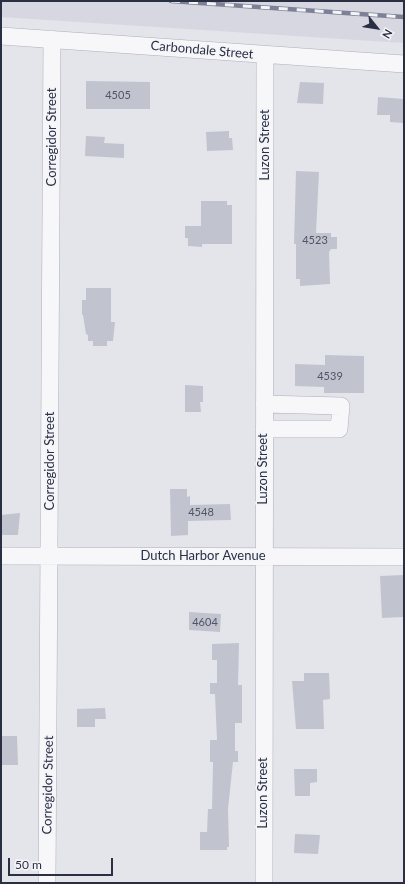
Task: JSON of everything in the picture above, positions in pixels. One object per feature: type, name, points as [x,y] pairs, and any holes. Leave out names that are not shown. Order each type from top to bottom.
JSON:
[{"type":"street","name":"Carbondale Street","points":[[1,36],[404,64]]},
{"type":"street","name":"Corregidor Street","points":[[47,883],[52,39]]},
{"type":"street","name":"Luzon Street","points":[[264,883],[263,556],[265,55]]},
{"type":"street","points":[[264,404],[341,406],[340,429],[264,429]]},
{"type":"street","name":"Dutch Harbor Avenue","points":[[1,556],[404,557]]},
{"type":"shaded area","points":[[1,1],[404,1],[404,43],[1,17]]},
{"type":"building","points":[[86,81],[150,82],[150,109],[86,109]]},
{"type":"building","points":[[300,82],[324,83],[323,104],[297,103]]},
{"type":"building","points":[[378,97],[404,99],[404,123],[390,122],[390,115],[377,115]]},
{"type":"building","points":[[229,131],[229,138],[232,138],[233,150],[207,151],[206,132]]},
{"type":"building","points":[[86,136],[105,137],[104,143],[124,144],[124,158],[85,156]]},
{"type":"building","points":[[296,171],[319,172],[316,233],[331,233],[331,237],[337,237],[337,249],[331,249],[329,252],[330,284],[300,286],[300,279],[296,279],[296,244],[294,244]]},
{"type":"building","points":[[201,201],[227,201],[227,205],[232,205],[232,244],[202,244],[202,247],[188,246],[188,238],[185,238],[185,226],[201,226]]},
{"type":"building","points":[[86,288],[111,288],[111,322],[115,322],[113,341],[107,341],[107,346],[93,346],[93,341],[88,341],[88,335],[86,334],[82,315],[82,300],[86,300]]},
{"type":"building","points":[[325,355],[364,356],[364,393],[324,393],[324,387],[295,386],[295,364],[325,365]]},
{"type":"building","points":[[185,385],[203,386],[203,402],[200,402],[201,412],[185,412]]},
{"type":"building","points":[[170,489],[187,489],[187,497],[190,496],[190,505],[230,504],[231,520],[188,521],[188,535],[171,536]]},
{"type":"building","points":[[20,513],[18,535],[1,535],[1,515]]},
{"type":"building","points":[[403,575],[403,617],[382,618],[380,576]]},
{"type":"building","points":[[189,612],[221,614],[220,632],[189,630]]},
{"type":"building","points":[[239,643],[238,685],[242,685],[242,723],[235,723],[235,751],[238,751],[238,762],[233,762],[228,809],[229,847],[227,847],[227,850],[200,850],[200,832],[207,832],[208,809],[212,809],[213,762],[210,762],[210,740],[217,740],[215,694],[210,694],[210,683],[217,683],[217,660],[212,660],[212,644]]},
{"type":"building","points":[[304,673],[329,673],[330,699],[323,700],[324,729],[296,729],[292,681],[304,681]]},
{"type":"building","points":[[105,708],[106,719],[95,719],[95,727],[77,727],[77,709]]},
{"type":"building","points":[[1,736],[17,736],[18,765],[1,765]]},
{"type":"building","points":[[294,769],[317,769],[317,782],[310,783],[310,796],[295,796]]},
{"type":"building","points":[[295,834],[320,835],[318,854],[294,853]]},
{"type":"railway","points":[[171,1],[404,17]]}]
